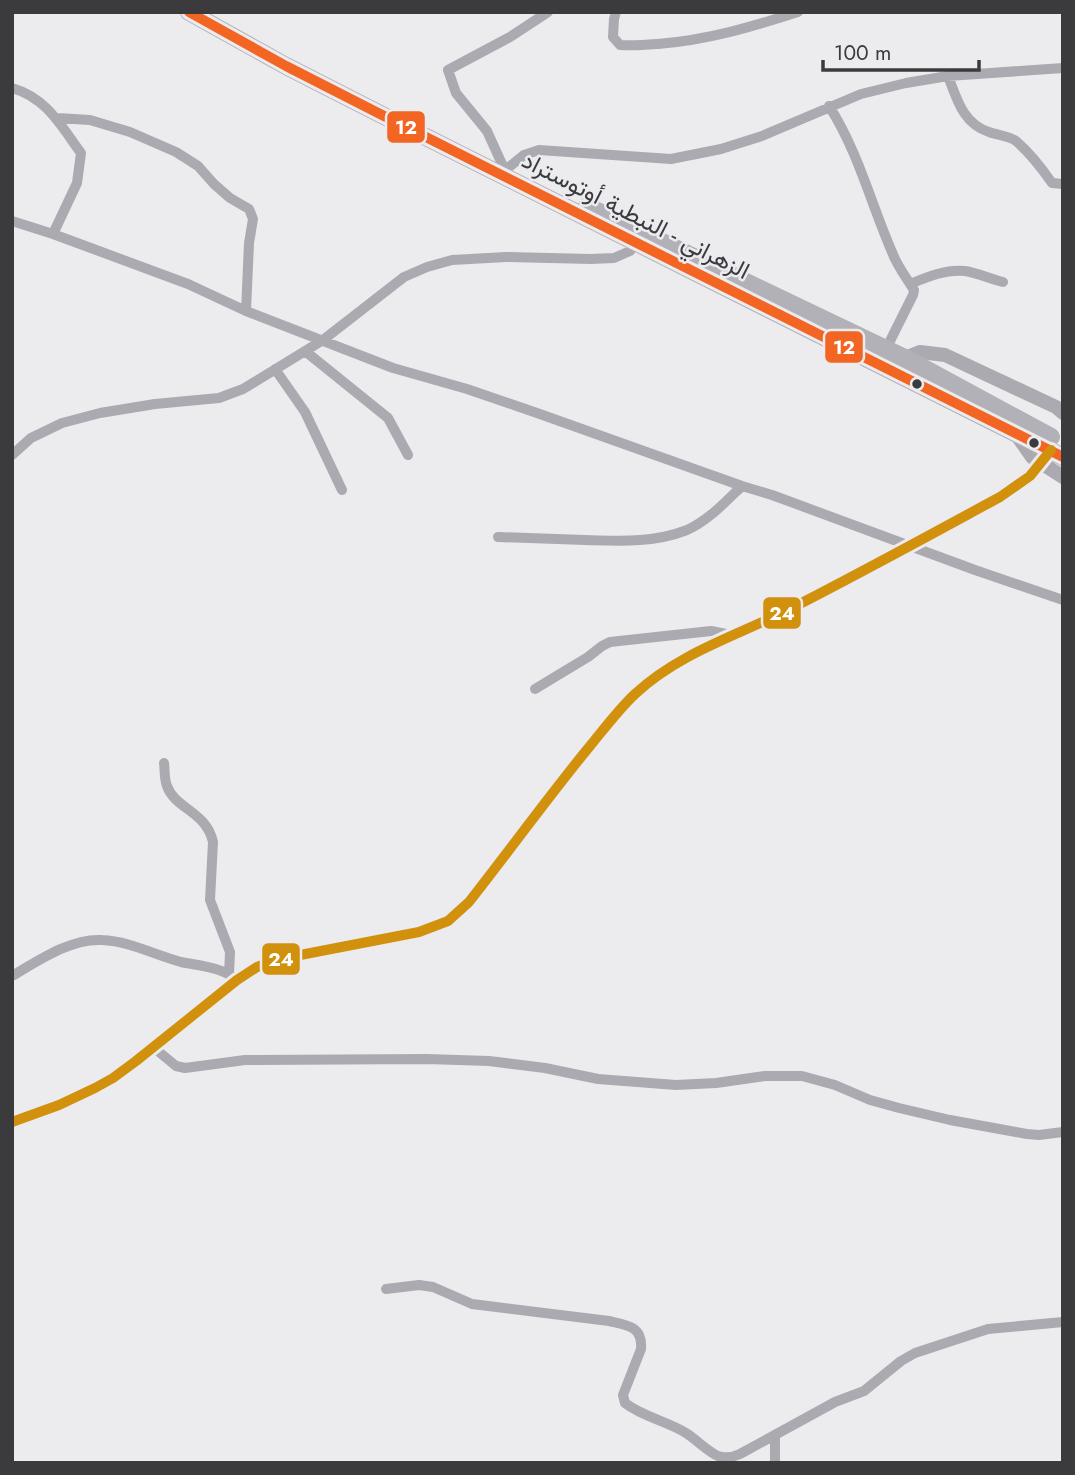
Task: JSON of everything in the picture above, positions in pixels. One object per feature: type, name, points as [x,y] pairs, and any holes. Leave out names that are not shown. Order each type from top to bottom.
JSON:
[{"type":"highway","name":"الزهراني - النبطية أوتوستراد","points":[[189,12],[286,66],[512,171]]},
{"type":"highway","name":"الزهراني - النبطية أوتوستراد","points":[[210,12],[512,171],[636,243],[1016,432],[1054,454]]},
{"type":"highway","name":"الزهراني - النبطية أوتوستراد","points":[[552,195],[905,358],[1054,454]]},
{"type":"main road","points":[[905,358],[920,352],[945,355],[1060,409]]},
{"type":"main road","points":[[1054,454],[1063,477]]},
{"type":"street","points":[[548,12],[510,37],[448,70],[456,93],[487,131],[512,171],[524,155],[539,150],[671,159],[720,149],[762,136],[861,94],[906,83],[948,76],[1063,68]]},
{"type":"street","points":[[616,12],[613,37],[620,45],[630,46],[691,41],[748,28],[799,12]]},
{"type":"street","points":[[948,76],[957,101],[973,125],[1013,139],[1030,153],[1052,183],[1063,184]]},
{"type":"street","points":[[12,88],[27,92],[57,118],[81,153],[77,183],[53,234]]},
{"type":"street","points":[[829,106],[841,125],[892,253],[914,290],[886,349]]},
{"type":"street","points":[[57,118],[90,120],[130,132],[176,152],[198,166],[230,198],[249,209],[253,225],[249,243],[246,311]]},
{"type":"street","points":[[12,221],[188,284],[246,311],[393,368],[537,412],[1063,600]]},
{"type":"street","points":[[12,455],[31,438],[62,423],[100,413],[155,404],[219,398],[243,389],[323,340],[404,277],[428,267],[452,260],[506,257],[614,258],[630,251],[636,243]]},
{"type":"street","points":[[910,285],[929,276],[951,271],[964,271],[1003,282]]},
{"type":"street","points":[[306,351],[388,418],[408,455]]},
{"type":"street","points":[[275,369],[305,412],[342,490]]},
{"type":"street","points":[[12,1122],[59,1105],[121,1072],[233,977],[273,961],[419,932],[448,921],[469,902],[575,764],[634,695],[676,664],[731,635],[782,613],[1000,497],[1030,476],[1054,454]]},
{"type":"street","points":[[498,537],[625,541],[665,537],[690,529],[742,486]]},
{"type":"street","points":[[535,689],[606,644],[700,632],[731,635]]},
{"type":"street","points":[[164,763],[165,781],[171,793],[201,819],[212,836],[210,901],[230,951],[233,977]]},
{"type":"street","points":[[12,976],[51,953],[100,940],[116,942],[233,977]]},
{"type":"street","points":[[153,1047],[176,1066],[185,1068],[245,1060],[427,1059],[489,1061],[545,1068],[598,1079],[676,1085],[716,1083],[757,1076],[802,1076],[835,1084],[870,1100],[950,1120],[1027,1134],[1063,1132]]},
{"type":"street","points":[[386,1289],[419,1285],[433,1287],[472,1304],[631,1326],[642,1341],[623,1395],[625,1403],[684,1432],[724,1460],[835,1402],[864,1391],[915,1353],[988,1329],[1063,1322]]},
{"type":"street","points":[[775,1435],[775,1463]]},
{"type":"transit line","name":"12","points":[[189,12],[384,116],[1063,457]]},
{"type":"transit line","name":"24","points":[[12,1122],[59,1105],[113,1078],[257,967],[295,956],[419,932],[448,921],[469,902],[612,719],[652,680],[706,647],[784,612],[1000,497],[1030,476],[1051,450]]}]
